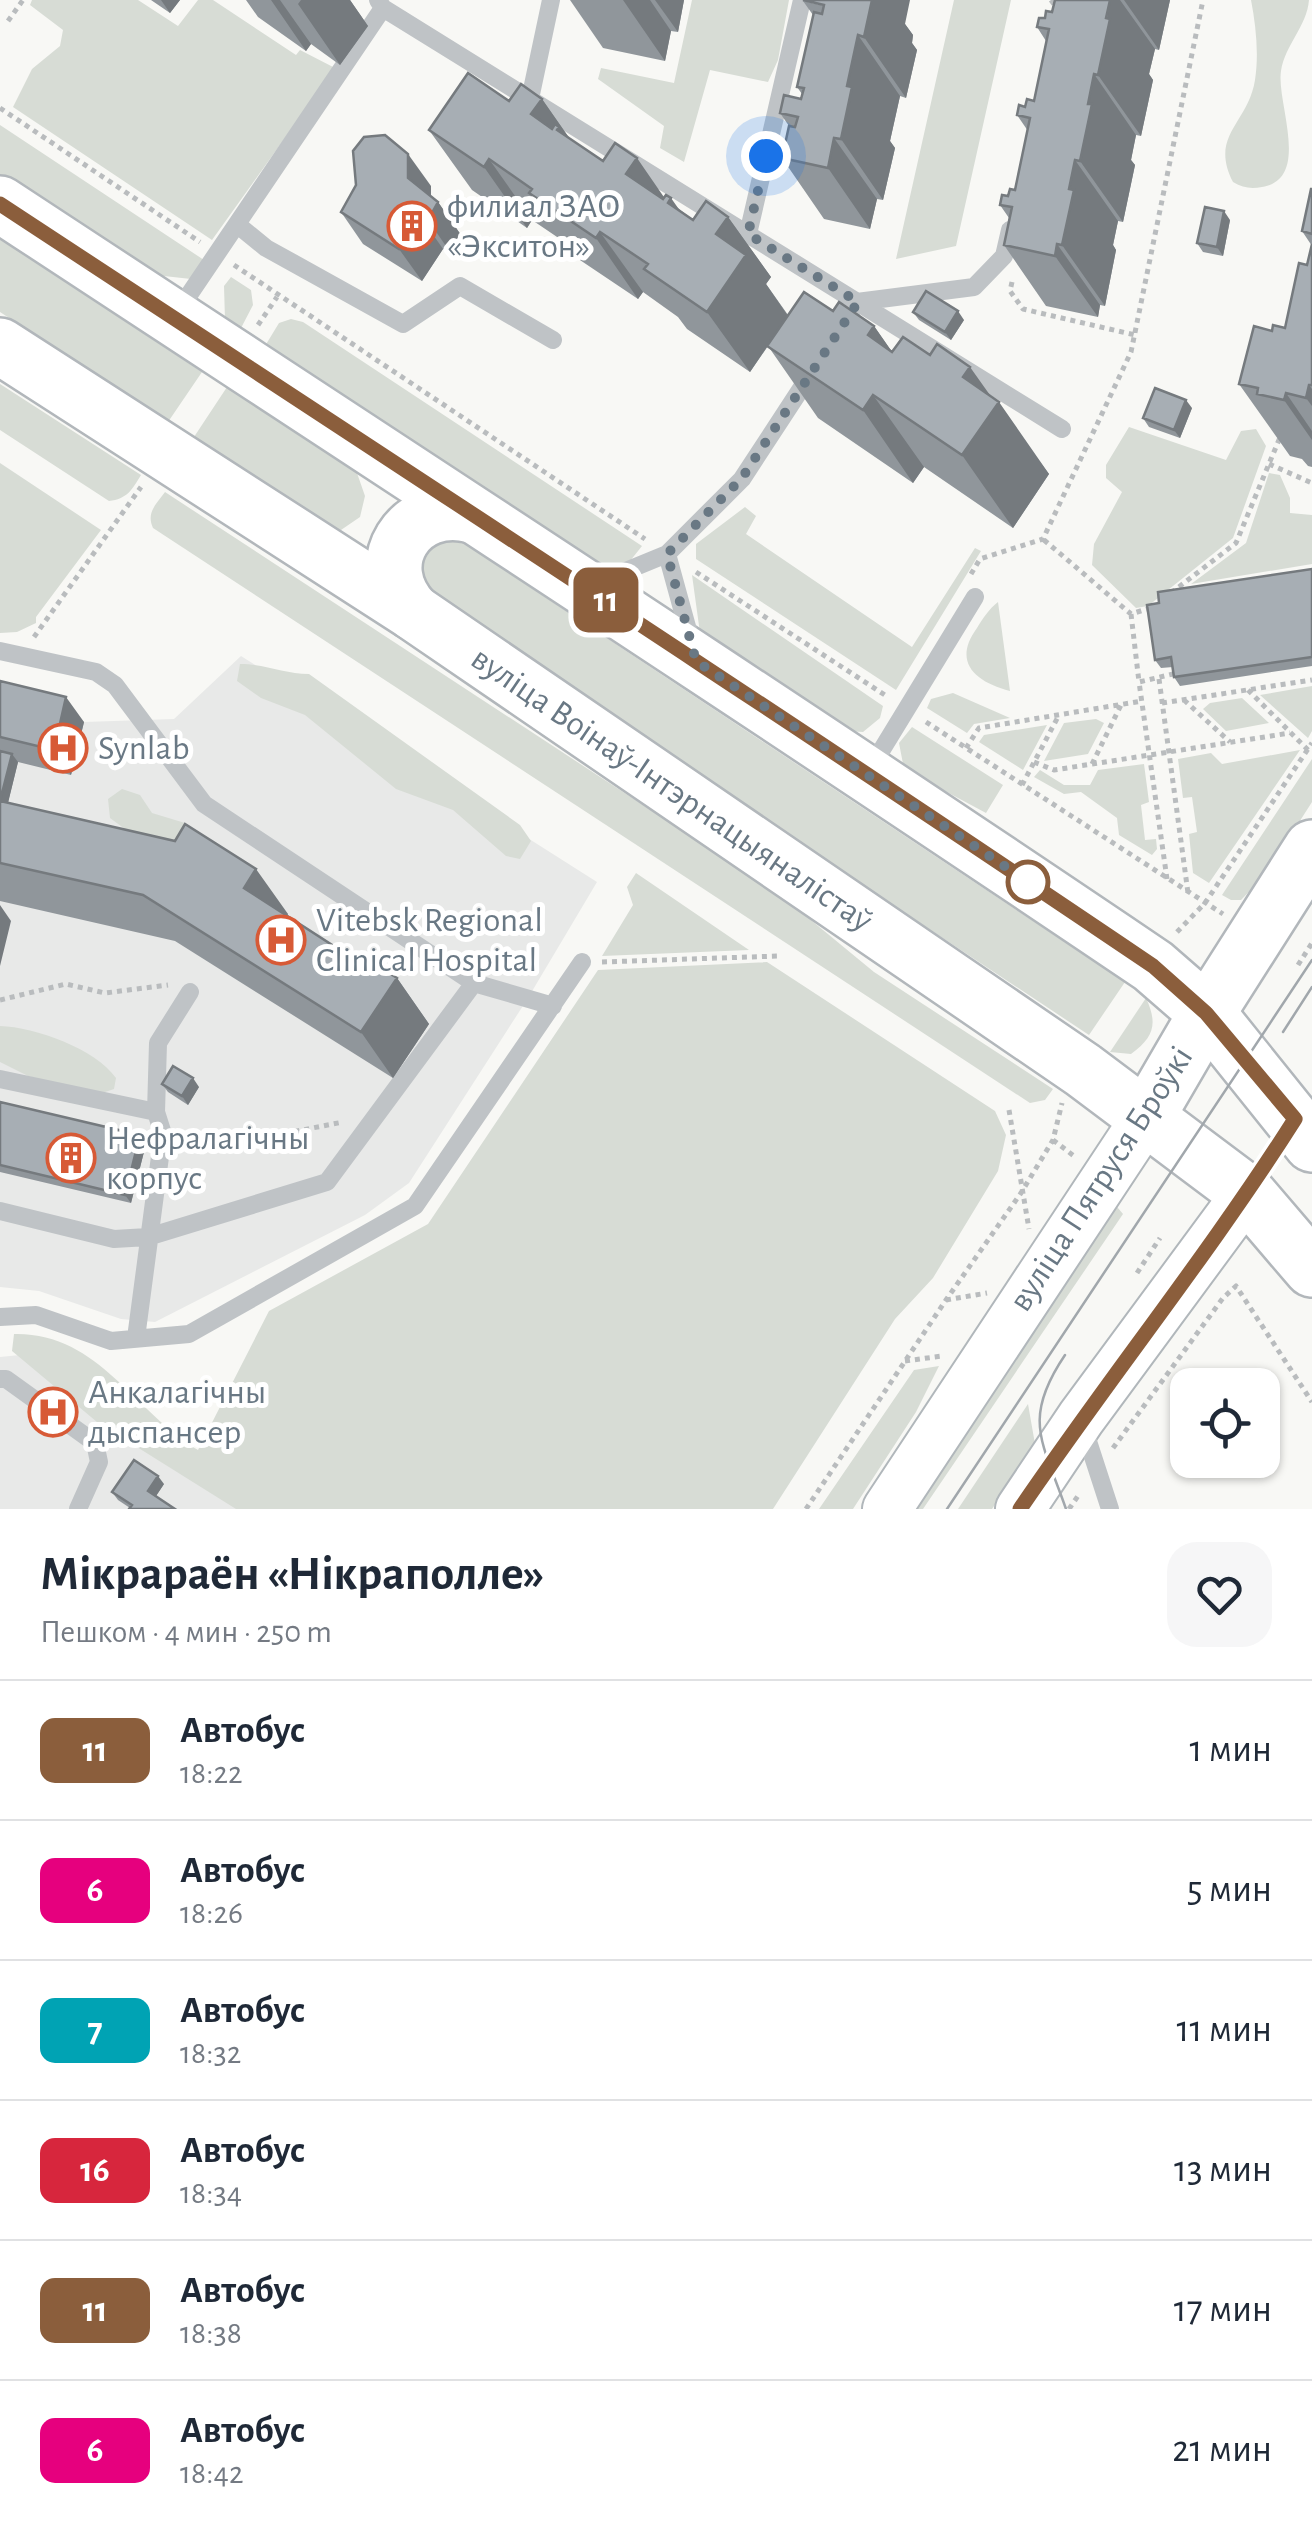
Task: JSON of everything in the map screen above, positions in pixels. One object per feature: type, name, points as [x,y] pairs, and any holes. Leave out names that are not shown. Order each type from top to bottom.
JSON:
[{"type":"main road","points":[[0,204],[472,516],[587,587],[1153,966],[1206,1013],[1306,1119],[1081,1418],[1020,1509]]},
{"type":"main road","name":"вуліца Воінаў-Інтэрнацыяналістаў","points":[[0,346],[414,612],[1147,1116],[1247,1194],[1312,1269]]},
{"type":"main road","points":[[306,542],[334,546],[361,535],[372,525],[384,500],[385,485],[377,458],[368,447]]},
{"type":"main road","points":[[414,612],[398,591],[394,578],[397,550],[403,538],[434,514],[472,516]]},
{"type":"main road","name":"вуліца Пятруся Броўкі","points":[[887,1509],[1147,1116],[1206,1013],[1312,848]]},
{"type":"lane","points":[[530,100],[551,0]]},
{"type":"lane","points":[[748,234],[802,0]]},
{"type":"lane","points":[[174,318],[238,226],[380,4],[1062,428]]},
{"type":"lane","points":[[587,587],[667,554],[742,478],[858,302],[974,287],[1004,256],[1013,219]]},
{"type":"lane","points":[[238,226],[266,248],[404,324],[460,286],[553,340]]},
{"type":"lane","points":[[667,554],[696,661]]},
{"type":"lane","points":[[868,774],[974,597]]},
{"type":"lane","points":[[0,651],[96,672],[116,685],[204,804],[474,982],[554,1006]]},
{"type":"lane","points":[[0,1317],[36,1315],[112,1342],[188,1334],[414,1206],[582,962]]},
{"type":"lane","points":[[0,1211],[114,1239],[148,1238],[328,1182],[474,982]]},
{"type":"lane","points":[[136,1338],[163,1134],[156,1112],[158,1043],[190,992]]},
{"type":"lane","points":[[0,1079],[156,1112]]},
{"type":"lane","points":[[0,1379],[6,1379],[95,1442],[100,1462],[78,1509]]},
{"type":"lane","points":[[1081,1418],[1110,1509]]},
{"type":"path","points":[[8,20],[22,0]]},
{"type":"path","points":[[1051,0],[1060,12]]},
{"type":"path","points":[[970,575],[980,560],[1043,539],[1131,352],[1203,0]]},
{"type":"path","points":[[0,108],[667,554],[1226,916]]},
{"type":"path","points":[[1014,272],[1010,291],[1023,309],[1135,335]]},
{"type":"path","points":[[256,328],[278,296]]},
{"type":"path","points":[[1166,596],[1236,544],[1284,427]]},
{"type":"path","points":[[1270,464],[1312,483]]},
{"type":"path","points":[[21,656],[146,480]]},
{"type":"path","points":[[1043,539],[1131,614],[1167,878]]},
{"type":"path","points":[[1131,614],[1152,607]]},
{"type":"path","points":[[1139,682],[1178,672]]},
{"type":"path","points":[[1159,679],[1188,893]]},
{"type":"path","points":[[1162,703],[1312,680]]},
{"type":"path","points":[[1248,690],[1308,750]]},
{"type":"path","points":[[1184,700],[1231,743]]},
{"type":"path","points":[[966,748],[979,728],[1142,701]]},
{"type":"path","points":[[1092,764],[1121,704]]},
{"type":"path","points":[[1022,785],[1059,714]]},
{"type":"path","points":[[1034,762],[1054,770],[1290,734]]},
{"type":"path","points":[[1175,934],[1205,903],[1312,744]]},
{"type":"path","points":[[1298,964],[1312,943]]},
{"type":"path","points":[[582,962],[778,956]]},
{"type":"path","points":[[0,1000],[66,984],[105,992],[169,985],[190,992]]},
{"type":"path","points":[[806,1509],[1022,1193],[1053,1140],[1062,1100]]},
{"type":"path","points":[[1009,1110],[1030,1232]]},
{"type":"path","points":[[163,1134],[236,1143],[376,1116]]},
{"type":"path","points":[[1053,1140],[1080,1161]]},
{"type":"path","points":[[1069,1509],[1223,1298],[1236,1286],[1312,1402]]},
{"type":"path","points":[[946,1300],[990,1292]]},
{"type":"shaded area","points":[[32,0],[138,0],[178,26],[198,0],[213,0],[296,55],[300,50],[335,68],[212,240],[13,107],[32,69],[60,46],[63,30],[30,5]]},
{"type":"shaded area","points":[[692,0],[789,0],[778,60],[768,82],[710,70],[684,162],[660,148],[664,126],[598,79],[601,68],[674,83]]},
{"type":"shaded area","points":[[954,0],[1011,0],[956,246],[896,259]]},
{"type":"shaded area","points":[[1251,0],[1309,0],[1281,71],[1289,155],[1285,170],[1277,181],[1254,188],[1233,182],[1225,152],[1255,80]]},
{"type":"shaded area","points":[[0,125],[207,262],[191,279],[155,275],[0,175]]},
{"type":"shaded area","points":[[0,239],[202,372],[168,422],[0,312]]},
{"type":"shaded area","points":[[231,277],[251,290],[253,305],[240,330],[225,320],[224,286]]},
{"type":"shaded area","points":[[291,319],[303,322],[642,546],[626,566],[599,570],[265,346],[279,323]]},
{"type":"shaded area","points":[[0,384],[141,475],[132,489],[109,501],[0,430]]},
{"type":"shaded area","points":[[227,387],[357,473],[365,496],[360,517],[341,530],[319,524],[192,440]]},
{"type":"shaded area","points":[[1129,427],[1226,460],[1241,431],[1256,429],[1266,446],[1233,538],[1148,606],[1136,608],[1092,565],[1094,544],[1122,492],[1106,478],[1106,465]]},
{"type":"shaded area","points":[[0,463],[101,530],[36,617],[36,623],[17,632],[0,633]]},
{"type":"shaded area","points":[[1269,473],[1280,475],[1290,498],[1290,513],[1312,515],[1312,564],[1191,584],[1246,543]]},
{"type":"shaded area","points":[[165,492],[730,862],[806,916],[874,972],[1053,1089],[1045,1100],[1030,1103],[153,528],[151,513]]},
{"type":"shaded area","points":[[745,507],[756,516],[746,534],[912,647],[975,548],[981,551],[896,690],[696,559],[696,544]]},
{"type":"shaded area","points":[[440,539],[465,544],[1125,982],[1089,1035],[426,595],[413,570],[420,550]]},
{"type":"shaded area","points":[[692,575],[883,706],[880,718],[863,732],[846,731],[700,633]]},
{"type":"shaded area","points":[[998,602],[1010,691],[978,676],[967,661],[970,640]]},
{"type":"shaded area","name":"Vitebsk Regional Clinical Hospital","points":[[241,656],[597,882],[409,1183],[365,1215],[155,1322],[121,1319],[39,1291],[0,1287],[0,702],[84,722],[174,719]]},
{"type":"shaded area","points":[[240,664],[309,674],[520,825],[531,841],[520,859],[506,856],[453,810],[396,789],[305,715],[261,698],[237,681]]},
{"type":"shaded area","points":[[1312,686],[1312,731],[1308,738],[1260,695]]},
{"type":"shaded area","points":[[953,693],[1010,718],[974,724],[967,733],[927,708],[931,699]]},
{"type":"shaded area","points":[[1242,698],[1269,723],[1226,731],[1203,709],[1210,703]]},
{"type":"shaded area","points":[[1096,719],[1104,723],[1088,754],[1044,761],[1064,723]]},
{"type":"shaded area","points":[[1047,725],[1023,770],[979,742],[984,735]]},
{"type":"shaded area","points":[[912,727],[1003,785],[986,813],[904,769],[899,743]]},
{"type":"shaded area","points":[[1300,750],[1209,883],[1193,873],[1189,834],[1197,832],[1192,797],[1183,798],[1178,759],[1211,753],[1222,764]]},
{"type":"shaded area","points":[[1312,759],[1312,802],[1266,874],[1241,900],[1222,895]]},
{"type":"shaded area","points":[[1144,764],[1149,802],[1141,805],[1145,840],[1156,839],[1157,849],[1152,855],[1119,835],[1117,818],[1081,792],[1064,794],[1034,777],[1040,770],[1064,785],[1090,785],[1098,770]]},
{"type":"shaded area","points":[[122,789],[140,795],[152,813],[185,823],[191,833],[184,848],[148,846],[110,818],[108,799]]},
{"type":"shaded area","points":[[636,873],[749,950],[602,956],[633,905],[627,887]]},
{"type":"shaded area","points":[[767,962],[995,1111],[1006,1135],[998,1171],[933,1278],[895,1319],[773,1509],[236,1509],[97,1422],[12,1351],[14,1334],[43,1337],[69,1346],[114,1377],[154,1416],[198,1450],[269,1311],[428,1224],[598,970]]},
{"type":"shaded area","points":[[1146,998],[1153,1023],[1145,1042],[1131,1054],[1110,1052]]},
{"type":"shaded area","points":[[0,1026],[47,1035],[80,1049],[107,1067],[116,1078],[114,1089],[99,1094],[28,1076],[0,1062]]},
{"type":"shaded area","points":[[1113,1202],[1123,1214],[923,1509],[908,1509]]},
{"type":"shaded area","name":"Анкалагічны дыспансер","points":[[20,1355],[252,1509],[0,1509],[0,1357]]},
{"type":"shaded area","points":[[939,1366],[916,1412],[853,1509],[819,1509],[914,1370]]},
{"type":"shaded area","points":[[1028,1404],[1035,1444],[992,1509],[958,1509]]},
{"type":"building","points":[[803,0],[872,0],[864,37],[858,35],[841,139],[834,138],[828,168],[782,158],[789,126],[795,127],[798,117],[780,113],[784,95],[801,99],[804,88],[797,87],[814,12],[822,14],[824,5]]},
{"type":"building","points":[[1055,0],[1110,0],[1106,18],[1110,19],[1098,75],[1094,74],[1080,161],[1075,160],[1069,189],[1074,190],[1062,245],[1057,244],[1055,256],[1004,245],[1012,207],[1000,205],[1002,195],[1008,196],[1010,189],[1015,190],[1030,118],[1017,115],[1019,105],[1025,107],[1027,99],[1034,101],[1049,29],[1037,27],[1039,18],[1045,18],[1046,11],[1052,12]]},
{"type":"building","points":[[468,73],[509,101],[521,84],[542,99],[531,114],[552,129],[555,124],[557,130],[603,161],[615,143],[637,158],[626,174],[663,199],[666,195],[671,198],[668,203],[693,220],[706,201],[728,217],[716,234],[746,255],[707,312],[644,269],[648,264],[600,232],[596,238],[529,193],[532,189],[489,159],[484,167],[429,130]]},
{"type":"building","points":[[385,135],[408,154],[408,178],[438,202],[428,220],[420,216],[399,249],[341,212],[356,185],[353,151],[364,137]]},
{"type":"building","points":[[1312,189],[1312,234],[1302,231]]},
{"type":"building","points":[[1205,207],[1224,211],[1217,247],[1197,243]]},
{"type":"building","points":[[1312,244],[1312,385],[1306,398],[1286,393],[1284,400],[1257,394],[1258,388],[1239,384],[1254,326],[1272,331],[1273,325],[1285,328],[1299,263],[1307,265]]},
{"type":"building","points":[[926,291],[958,311],[945,332],[913,312]]},
{"type":"building","points":[[804,292],[833,311],[839,302],[874,326],[868,335],[892,352],[903,337],[930,355],[937,344],[970,367],[963,377],[999,402],[962,455],[873,395],[863,410],[767,346]]},
{"type":"building","points":[[1155,388],[1186,400],[1174,430],[1143,418]]},
{"type":"building","points":[[1312,569],[1312,657],[1174,677],[1171,657],[1155,660],[1147,605],[1159,603],[1158,592]]},
{"type":"building","points":[[0,681],[66,697],[54,750],[0,737]]},
{"type":"building","points":[[0,751],[12,754],[0,801]]},
{"type":"building","points":[[0,801],[175,841],[185,824],[256,869],[244,888],[371,970],[375,964],[397,978],[361,1032],[143,895],[0,863]]},
{"type":"building","points":[[173,1066],[193,1078],[182,1096],[162,1084]]},
{"type":"building","name":"Нефралагічны корпус","points":[[0,1102],[140,1135],[125,1195],[0,1165]]},
{"type":"building","points":[[134,1460],[158,1476],[148,1491],[175,1509],[129,1509],[132,1505],[112,1492]]},
{"type":"tram line","points":[[947,1509],[1312,960]]},
{"type":"tram line","points":[[1283,1032],[1312,987]]},
{"type":"tram line","points":[[1065,1355],[1043,1397],[1040,1431],[1066,1509]]},
{"type":"bus line","name":"11","points":[[0,204],[472,516],[587,587],[1153,966],[1206,1013],[1295,1119],[1247,1194],[1081,1418],[1020,1509]]},
{"type":"place","name":"филиал ЗАО «Экситон»","points":[[412,226]]},
{"type":"place","name":"Synlab","points":[[63,748]]},
{"type":"place","name":"Vitebsk Regional Clinical Hospital","points":[[281,940]]},
{"type":"place","name":"Нефралагічны корпус","points":[[71,1158]]},
{"type":"place","name":"Анкалагічны дыспансер","points":[[53,1412]]},
{"type":"route","points":[[766,156],[748,234],[858,302],[742,478],[667,554],[696,661],[1033,885],[1028,882]]}]
